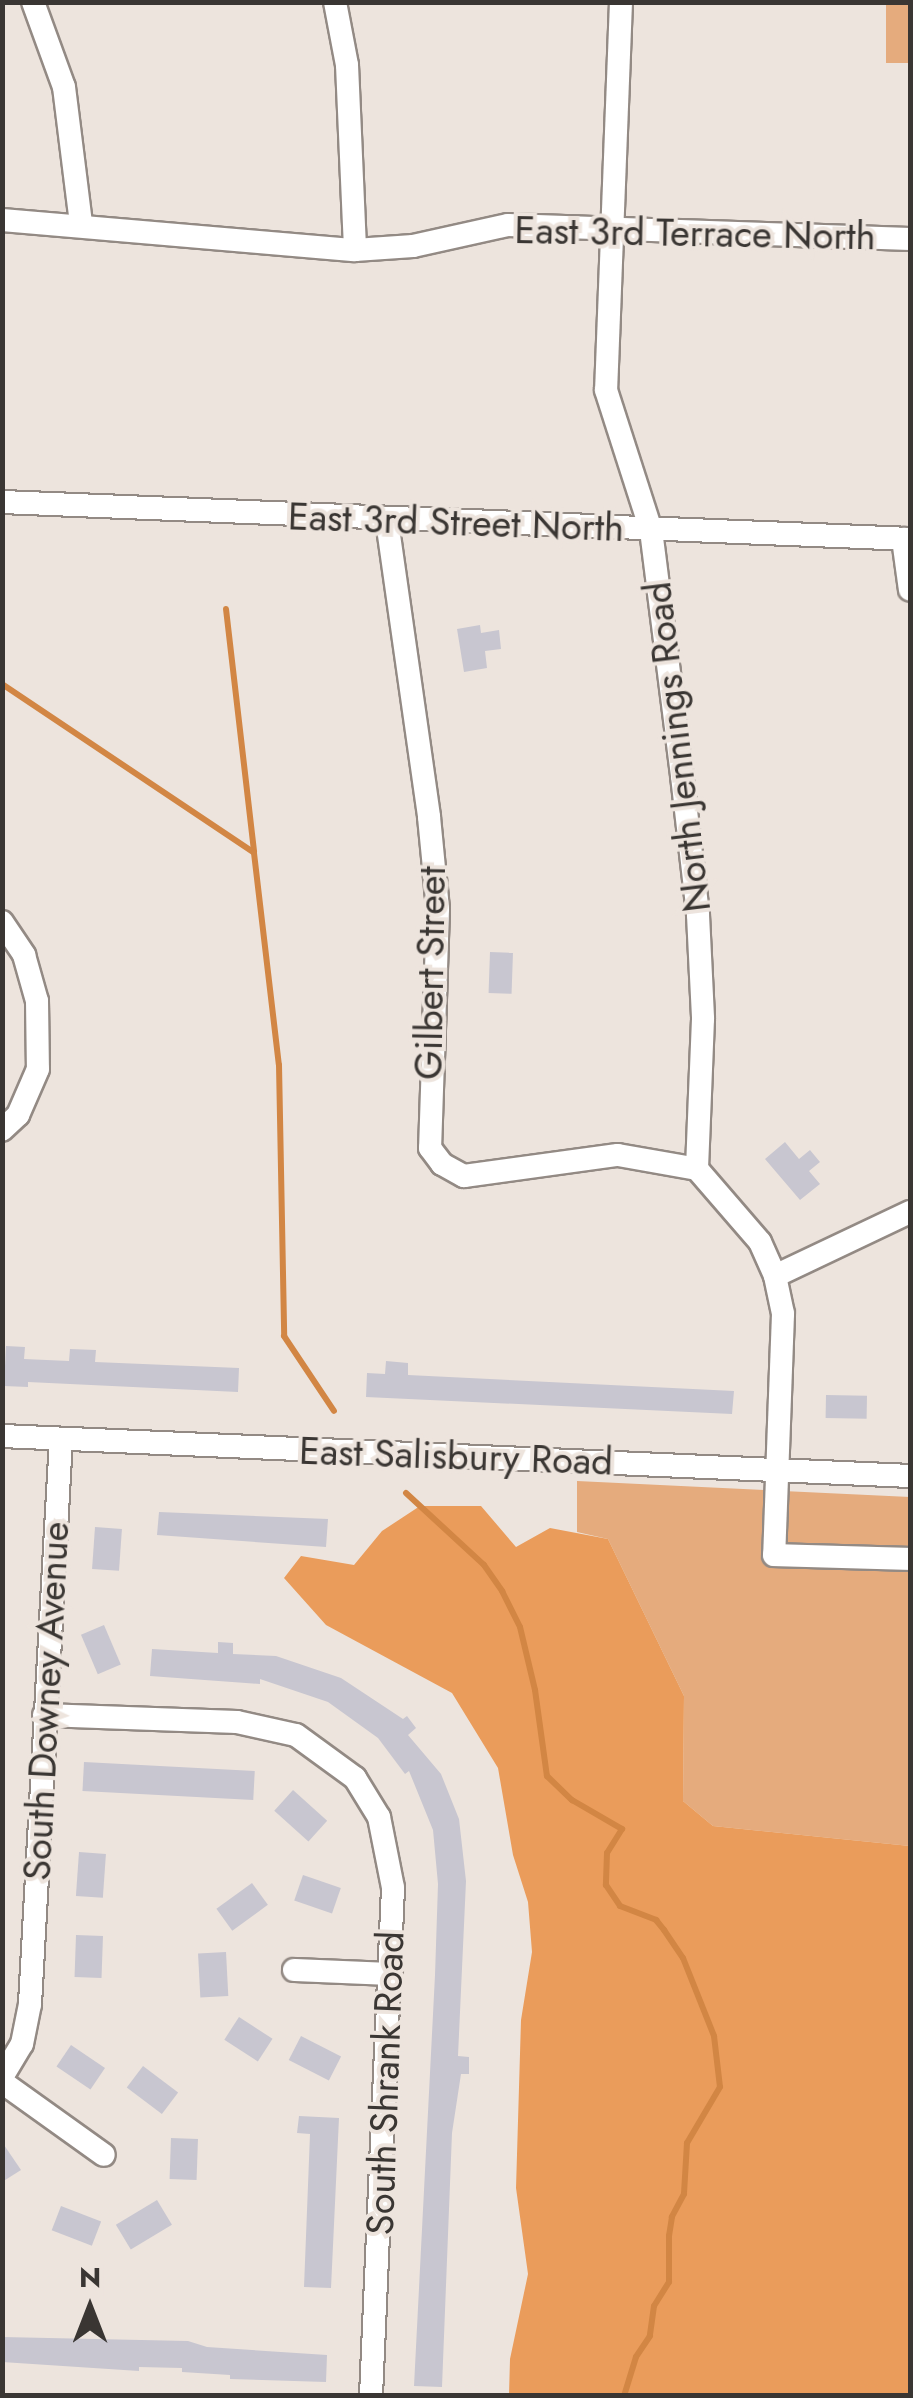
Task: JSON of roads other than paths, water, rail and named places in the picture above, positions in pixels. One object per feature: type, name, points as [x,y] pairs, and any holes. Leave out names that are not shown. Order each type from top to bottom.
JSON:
[{"type":"street","points":[[34,2],[64,87],[80,224]]},
{"type":"street","points":[[335,2],[348,65],[355,250]]},
{"type":"street","name":"North Jennings Road","points":[[622,2],[609,227],[606,390],[651,530],[698,915],[703,1019],[697,1169]]},
{"type":"street","name":"East 3rd Terrace North","points":[[2,220],[355,250],[413,246],[508,225],[910,238]]},
{"type":"street","name":"East 3rd Street North","points":[[2,502],[907,539]]},
{"type":"street","name":"Gilbert Street","points":[[387,520],[429,817],[438,910],[430,1148],[442,1164],[464,1176],[618,1155],[697,1169]]},
{"type":"street","points":[[907,539],[910,590]]},
{"type":"street","points":[[2,922],[24,955],[38,1001],[38,1069],[18,1115],[2,1130]]},
{"type":"street","points":[[697,1169],[760,1242],[775,1276],[783,1314],[774,1554],[910,1559]]},
{"type":"street","points":[[775,1276],[910,1212]]},
{"type":"street","name":"East Salisbury Road","points":[[2,1436],[910,1476]]},
{"type":"street","name":"South Downey Avenue","points":[[61,1439],[30,2004],[22,2044],[2,2080],[104,2155]]},
{"type":"street","name":"South Shrank Road","points":[[44,1715],[267,1726],[307,1741],[355,1778],[379,1817],[391,1862],[390,1974],[371,2396]]},
{"type":"street","points":[[294,1970],[390,1974]]},
{"type":"waterway","points":[[226,609],[254,851]]},
{"type":"waterway","points":[[2,684],[254,853],[279,1065],[284,1336],[334,1411]]},
{"type":"waterway","points":[[406,1493],[484,1565],[502,1591],[520,1627],[535,1690],[547,1776],[572,1800],[622,1829],[607,1853],[606,1885],[620,1906],[656,1920],[664,1930],[683,1958],[714,2036],[720,2087],[687,2143],[684,2194],[672,2217],[669,2236],[669,2282],[654,2306],[650,2336],[636,2357],[624,2396]]}]
